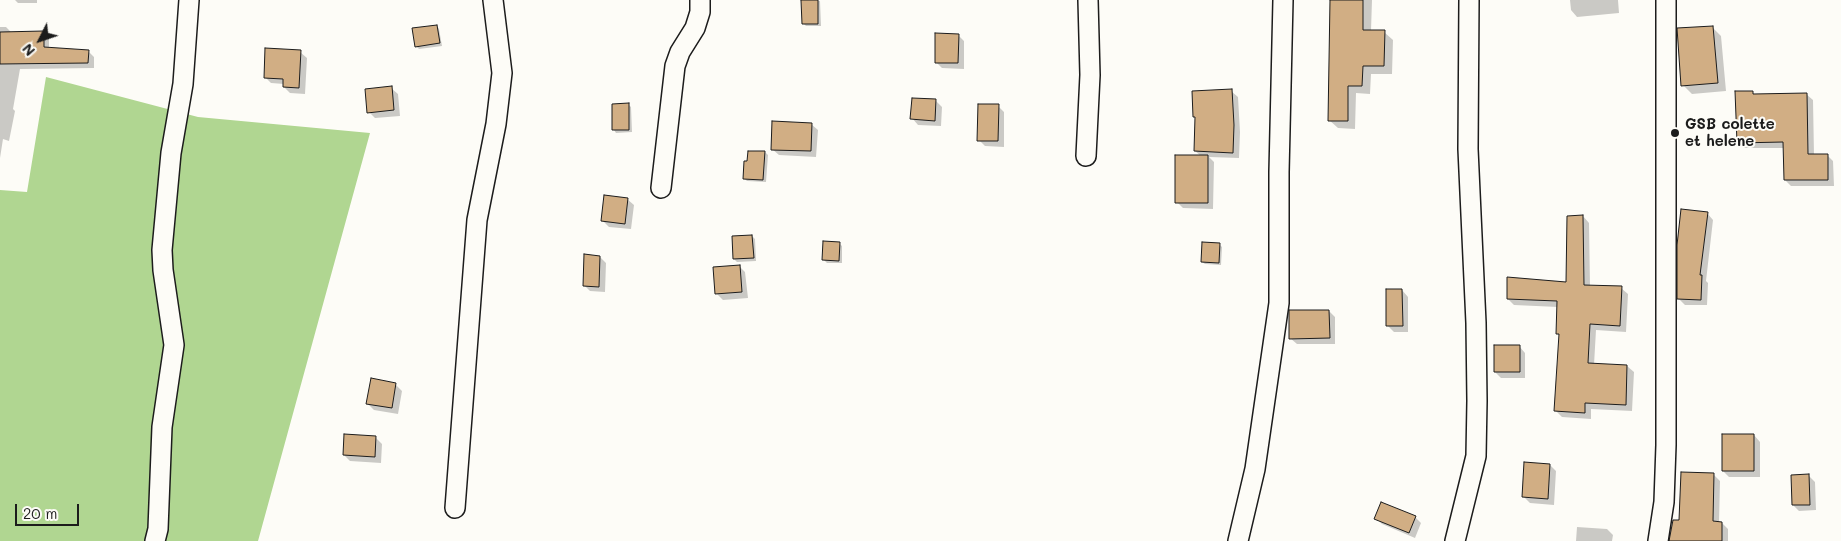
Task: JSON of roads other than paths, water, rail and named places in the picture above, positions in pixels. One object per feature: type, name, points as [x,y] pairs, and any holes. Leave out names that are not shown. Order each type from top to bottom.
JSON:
[{"type":"street","points":[[155,541],[158,529],[159,460],[162,427],[174,345],[163,270],[162,250],[171,153],[183,84],[189,0]]},
{"type":"street","points":[[455,508],[477,220],[496,124],[502,72],[493,0]]},
{"type":"street","points":[[661,188],[675,66],[680,52],[695,28],[700,12],[700,0]]},
{"type":"street","points":[[1086,156],[1090,75],[1088,0]]},
{"type":"street","points":[[1238,541],[1254,470],[1280,303],[1279,172],[1283,0]]},
{"type":"street","points":[[1455,541],[1476,456],[1476,323],[1468,149],[1469,0]]},
{"type":"street","points":[[1658,541],[1664,502],[1666,445],[1666,0]]},
{"type":"place","name":"GSB colette et helene","points":[[1675,133]]}]
